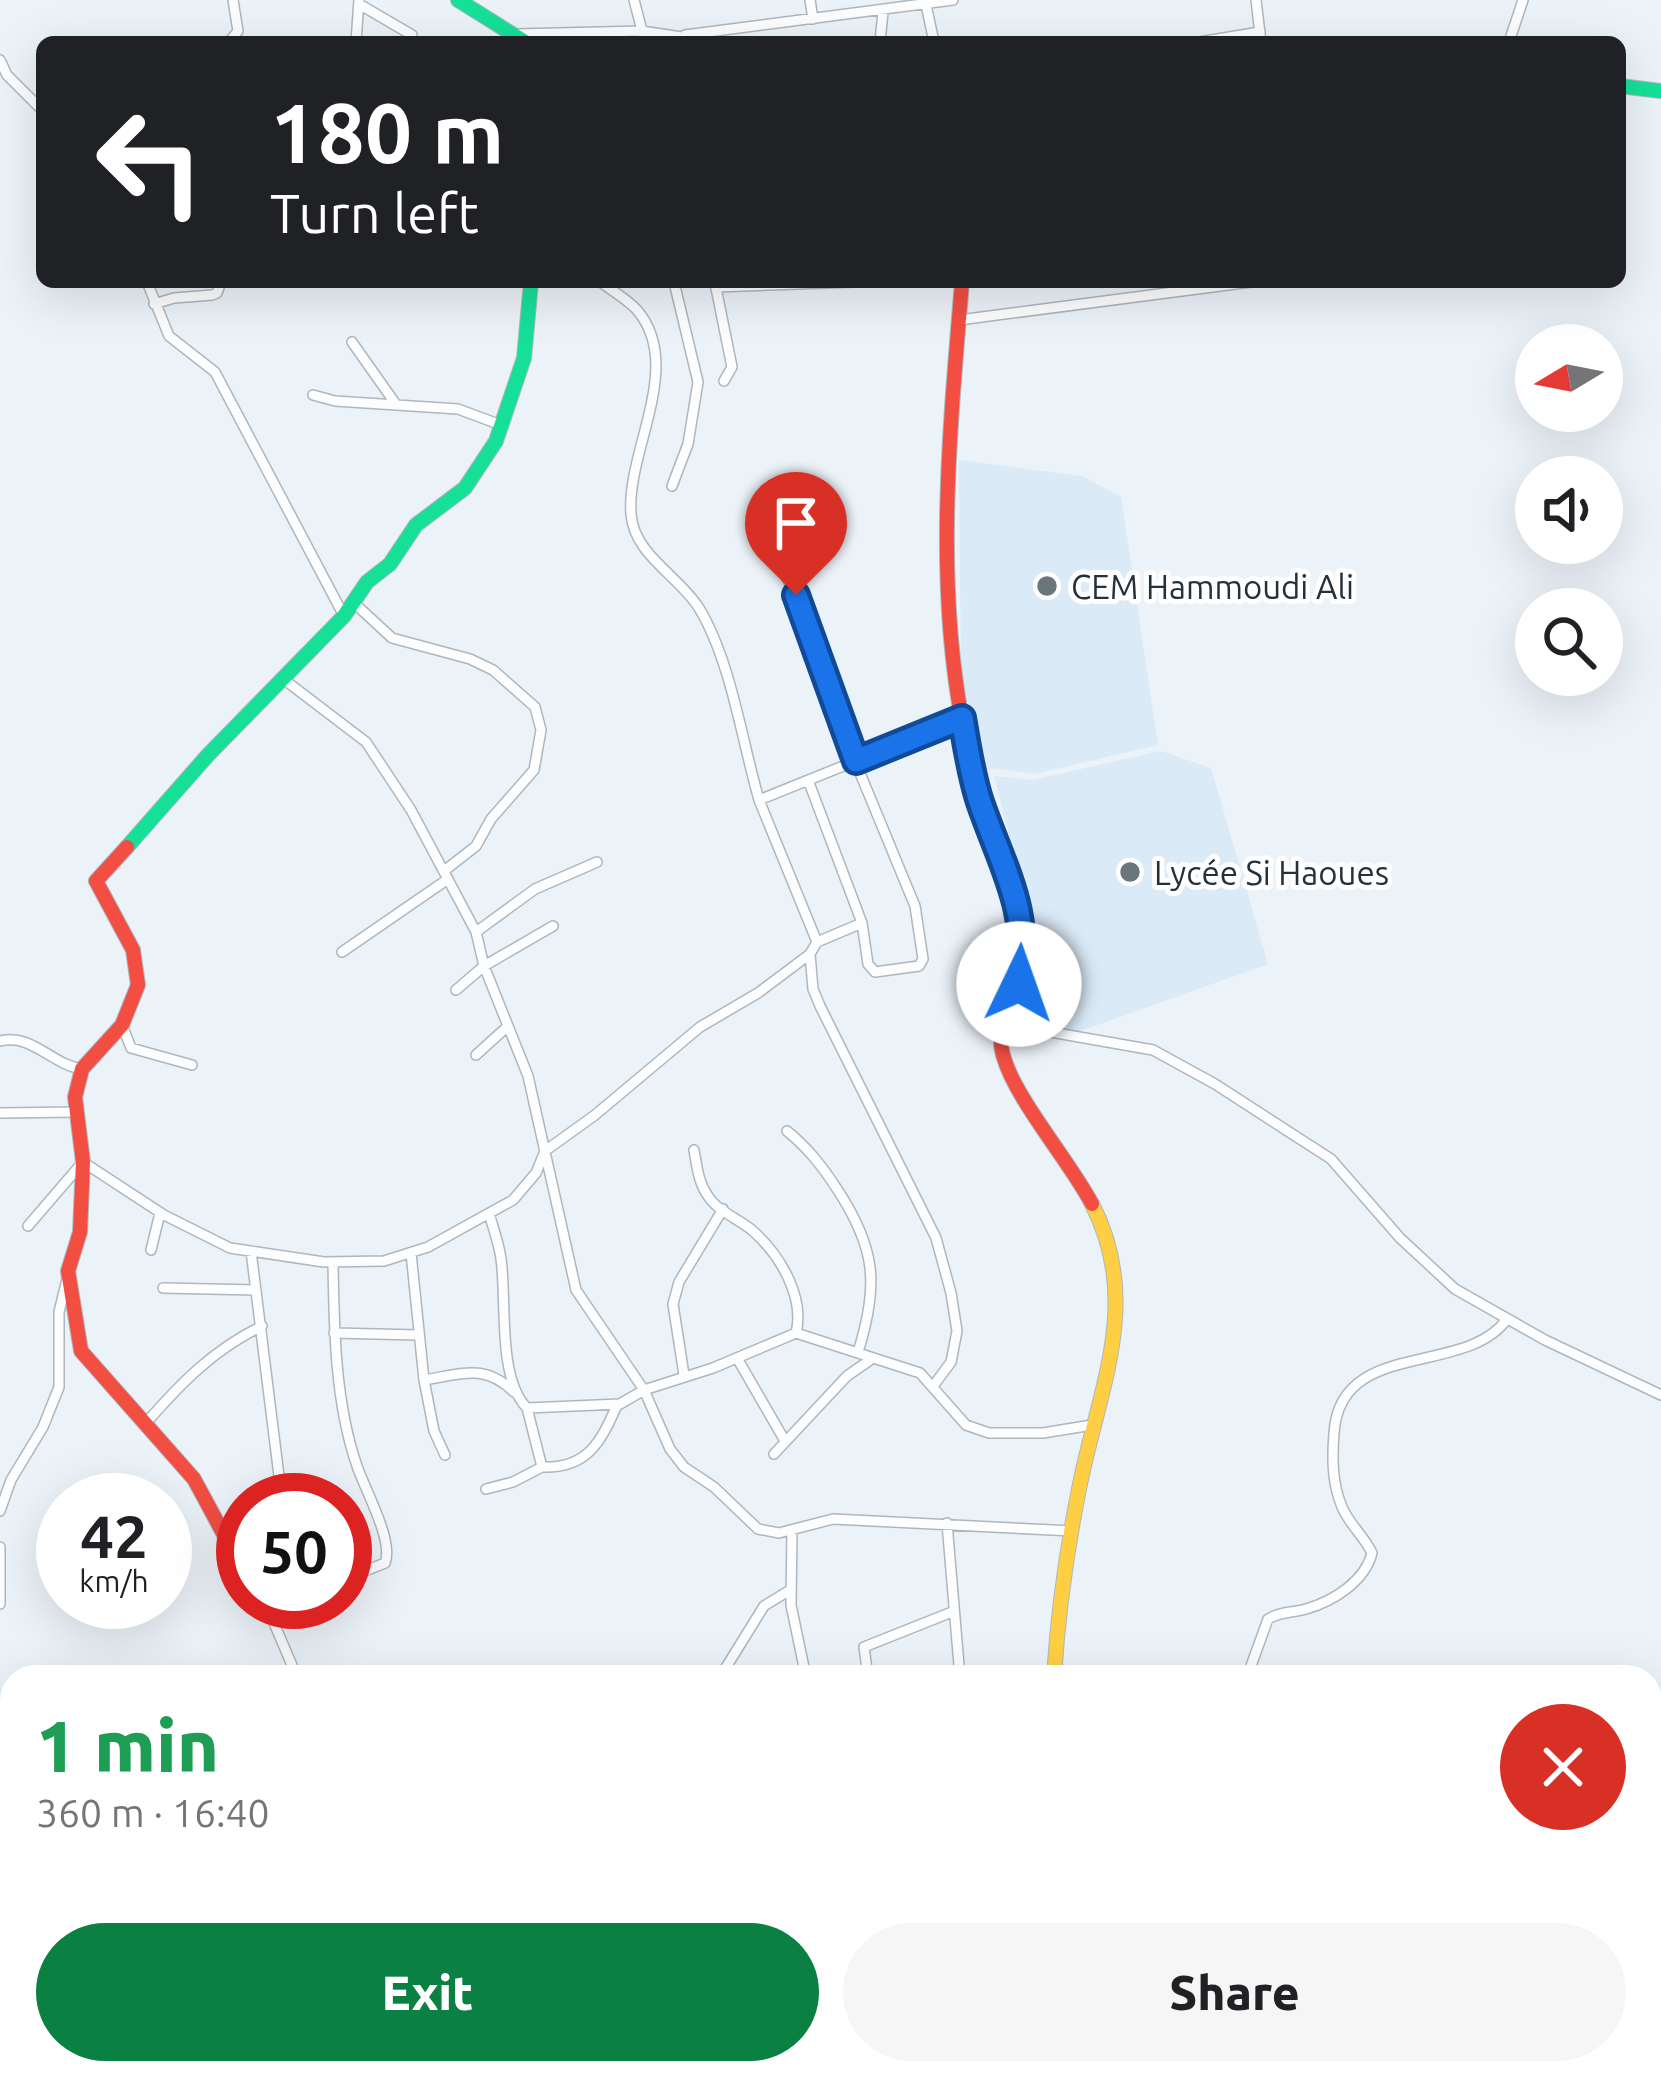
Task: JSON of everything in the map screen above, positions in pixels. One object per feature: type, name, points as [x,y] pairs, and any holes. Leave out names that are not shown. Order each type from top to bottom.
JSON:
[{"type":"main road","points":[[458,0],[515,36]]},
{"type":"main road","points":[[1626,87],[1661,91]]},
{"type":"main road","points":[[216,1520],[194,1479],[81,1351],[68,1271],[80,1232],[83,1162],[74,1097],[82,1069],[122,1025],[138,985],[133,950],[96,881],[281,678],[344,616],[367,582],[390,564],[416,525],[465,488],[496,442],[524,358],[531,288]]},
{"type":"main road","points":[[962,288],[950,471],[950,604],[962,718],[978,795],[1022,922],[1019,984],[1000,1046],[1008,1070],[1079,1178],[1113,1251],[1118,1290],[1114,1342],[1092,1425],[1056,1616],[1054,1665]]},
{"type":"street","points":[[233,0],[238,31],[234,36]]},
{"type":"street","points":[[634,0],[644,36],[883,12],[953,0]]},
{"type":"street","points":[[810,0],[813,19]]},
{"type":"street","points":[[1256,0],[1261,36]]},
{"type":"street","points":[[1511,36],[1523,0]]},
{"type":"street","points":[[356,36],[359,2],[412,35]]},
{"type":"street","points":[[925,2],[933,36]]},
{"type":"street","points":[[881,36],[883,12]]},
{"type":"street","points":[[685,35],[689,36]]},
{"type":"street","points":[[0,60],[7,75],[36,104]]},
{"type":"street","points":[[149,288],[169,336],[215,372],[344,616]]},
{"type":"street","points":[[154,304],[212,296],[219,288]]},
{"type":"street","points":[[609,288],[635,308],[647,325],[656,367],[656,392],[631,493],[631,519],[638,539],[698,606],[720,654],[759,800],[817,942]]},
{"type":"street","points":[[672,486],[688,444],[698,382],[675,288]]},
{"type":"street","points":[[717,288],[732,368],[724,381]]},
{"type":"street","points":[[959,320],[1204,288]]},
{"type":"street","points":[[352,341],[395,403]]},
{"type":"street","points":[[313,395],[458,409],[501,425]]},
{"type":"street","points":[[760,529],[796,595],[915,906],[922,963],[875,972],[868,964],[862,923],[808,780]]},
{"type":"street","points":[[342,952],[446,875],[476,846],[491,819],[534,770],[541,730],[535,707],[493,670],[392,638],[353,602]]},
{"type":"street","points":[[281,678],[366,742],[411,810],[476,932],[484,966],[528,1076],[576,1290],[644,1390],[670,1449],[684,1468],[714,1487],[758,1529],[779,1533],[833,1519],[1073,1531]]},
{"type":"street","points":[[759,800],[962,718]]},
{"type":"street","points":[[476,932],[535,889],[597,862]]},
{"type":"street","points":[[28,1226],[83,1162],[160,1213],[230,1248],[333,1262],[384,1261],[428,1247],[513,1200],[536,1173],[545,1151],[700,1027],[758,993],[810,954],[817,942],[862,923]]},
{"type":"street","points":[[457,990],[484,966],[553,926]]},
{"type":"street","points":[[810,954],[813,989],[820,1006],[936,1238],[957,1331],[950,1361],[934,1385]]},
{"type":"street","points":[[1008,1011],[1045,1031],[1153,1049],[1215,1084],[1331,1159],[1400,1238],[1455,1289],[1661,1396]]},
{"type":"street","points":[[122,1025],[131,1048],[192,1065]]},
{"type":"street","points":[[476,1055],[508,1026]]},
{"type":"street","points":[[0,1041],[16,1038],[82,1069]]},
{"type":"street","points":[[0,1113],[76,1112]]},
{"type":"street","points":[[787,1131],[820,1162],[858,1220],[869,1250],[871,1312],[857,1352]]},
{"type":"street","points":[[694,1150],[699,1178],[710,1200],[756,1234],[790,1280],[799,1306],[796,1333]]},
{"type":"street","points":[[684,1375],[673,1304],[679,1282],[723,1209]]},
{"type":"street","points":[[151,1250],[160,1213]]},
{"type":"street","points":[[489,1213],[501,1255],[506,1343],[518,1396]]},
{"type":"street","points":[[251,1251],[279,1473]]},
{"type":"street","points":[[411,1252],[424,1380],[434,1431],[445,1455]]},
{"type":"street","points":[[333,1262],[334,1333],[360,1473]]},
{"type":"street","points":[[0,1510],[11,1480],[44,1427],[58,1387],[59,1312],[68,1271]]},
{"type":"street","points":[[163,1288],[256,1290]]},
{"type":"street","points":[[1251,1665],[1268,1619],[1317,1605],[1355,1584],[1368,1568],[1372,1553],[1340,1502],[1332,1460],[1335,1409],[1344,1393],[1384,1371],[1492,1333],[1507,1319]]},
{"type":"street","points":[[146,1423],[189,1373],[262,1326]]},
{"type":"street","points":[[334,1333],[418,1335]]},
{"type":"street","points":[[526,1408],[617,1405],[644,1390],[796,1333],[920,1373],[966,1425],[989,1432],[1043,1432],[1092,1425]]},
{"type":"street","points":[[736,1358],[785,1441]]},
{"type":"street","points":[[774,1454],[847,1376],[873,1358]]},
{"type":"street","points":[[424,1380],[486,1373],[500,1378],[526,1408],[542,1466]]},
{"type":"street","points":[[486,1489],[513,1483],[542,1466],[566,1467],[582,1460],[601,1443],[617,1405]]},
{"type":"street","points":[[372,1505],[388,1546],[385,1563],[372,1568]]},
{"type":"street","points":[[947,1523],[959,1665]]},
{"type":"street","points":[[792,1530],[791,1590],[804,1665]]},
{"type":"street","points":[[0,1547],[0,1604]]},
{"type":"street","points":[[727,1665],[764,1606],[791,1590]]},
{"type":"street","points":[[866,1665],[864,1648],[952,1612]]},
{"type":"street","points":[[277,1629],[292,1665]]},
{"type":"shaded area","name":"CEM Hammoudi Ali","points":[[959,460],[1082,476],[1121,497],[1158,745],[1034,774],[983,771],[961,675]]},
{"type":"shaded area","name":"Lycée Si Haoues","points":[[1161,751],[1211,768],[1268,964],[1061,1038],[994,776],[1032,780]]},
{"type":"traffic: fast","points":[[458,0],[515,36]]},
{"type":"traffic: fast","points":[[1626,87],[1661,91]]},
{"type":"traffic: fast","points":[[127,847],[208,755],[344,616],[367,582],[390,564],[416,525],[465,488],[496,441],[524,358],[530,288]]},
{"type":"traffic: slow","points":[[1055,1665],[1071,1532],[1106,1378],[1115,1309],[1107,1240],[1092,1204]]},
{"type":"traffic: jam","points":[[962,288],[947,501],[949,611],[970,760],[1022,921],[1021,956],[1002,1023],[1003,1055],[1019,1091],[1092,1204]]},
{"type":"traffic: jam","points":[[127,847],[96,881],[133,950],[138,985],[122,1025],[82,1069],[75,1097],[83,1162],[80,1232],[68,1271],[81,1351],[194,1479],[216,1520]]},
{"type":"place","name":"CEM Hammoudi Ali","points":[[1047,586]]},
{"type":"place","name":"Lycée Si Haoues","points":[[1130,872]]},
{"type":"route","points":[[796,595],[856,761],[962,718],[978,795],[1020,908],[1024,937],[1019,984]]}]
